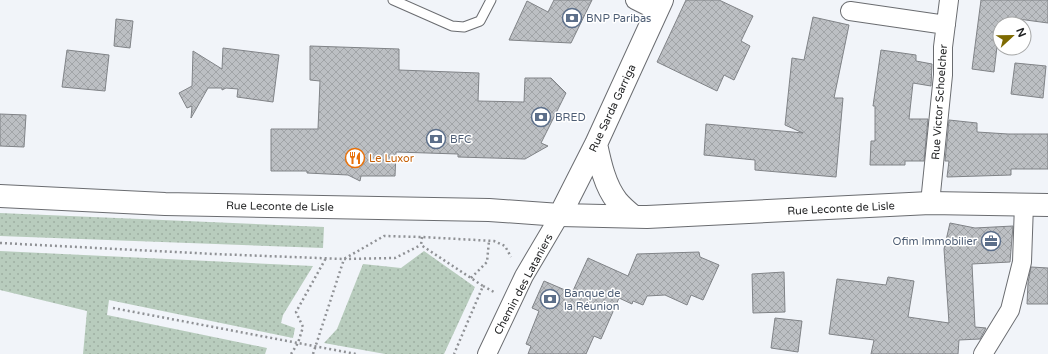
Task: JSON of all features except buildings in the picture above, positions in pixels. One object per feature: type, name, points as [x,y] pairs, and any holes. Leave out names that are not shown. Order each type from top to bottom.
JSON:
[{"type":"main road","name":"Rue Sarda Garriga","points":[[560,214],[596,144],[660,6]]},
{"type":"main road","points":[[596,144],[602,169],[610,188],[618,202],[633,216]]},
{"type":"main road","name":"Rue Leconte de Lisle","points":[[0,196],[165,204],[489,210],[633,216],[647,218],[930,203],[1048,204]]},
{"type":"street","points":[[635,0],[660,6]]},
{"type":"street","name":"Rue Victor Schoelcher","points":[[930,203],[943,75],[943,47],[949,0]]},
{"type":"street","points":[[850,11],[946,25]]},
{"type":"street","points":[[983,354],[1010,310],[1022,262],[1024,204]]},
{"type":"street","name":"Chemin des Lataniers","points":[[487,354],[524,276],[560,214]]},
{"type":"lane","points":[[393,0],[452,26],[464,27],[480,21],[491,0]]},
{"type":"path","points":[[313,354],[344,259],[384,236],[494,241],[505,246],[511,257],[511,263]]},
{"type":"path","points":[[421,245],[422,237]]},
{"type":"path","points":[[471,278],[487,262],[489,241]]},
{"type":"path","points":[[0,243],[344,259],[395,258],[421,245]]},
{"type":"path","points":[[421,245],[483,286],[497,293]]},
{"type":"path","points":[[291,354],[298,343],[303,327],[296,312],[326,258]]},
{"type":"path","points":[[454,354],[483,286]]},
{"type":"path","points":[[113,308],[356,354]]},
{"type":"green space","points":[[0,213],[324,227],[323,248],[0,236]]},
{"type":"green space","points":[[0,251],[313,266],[283,315],[281,323],[295,328],[293,338],[109,300],[107,315],[267,348],[265,354],[83,354],[87,311],[0,290]]},
{"type":"green space","points":[[424,251],[475,287],[444,354],[385,354],[324,343],[337,329],[363,264],[401,268]]},
{"type":"place","name":"BNP Paribas","points":[[572,18]]},
{"type":"place","name":"BRED","points":[[541,117]]},
{"type":"place","name":"BFC","points":[[436,139]]},
{"type":"place","name":"Le Luxor","points":[[355,158]]},
{"type":"place","name":"Ofim Immobilier","points":[[991,241]]},
{"type":"place","name":"Banque de la Réunion","points":[[550,299]]}]
